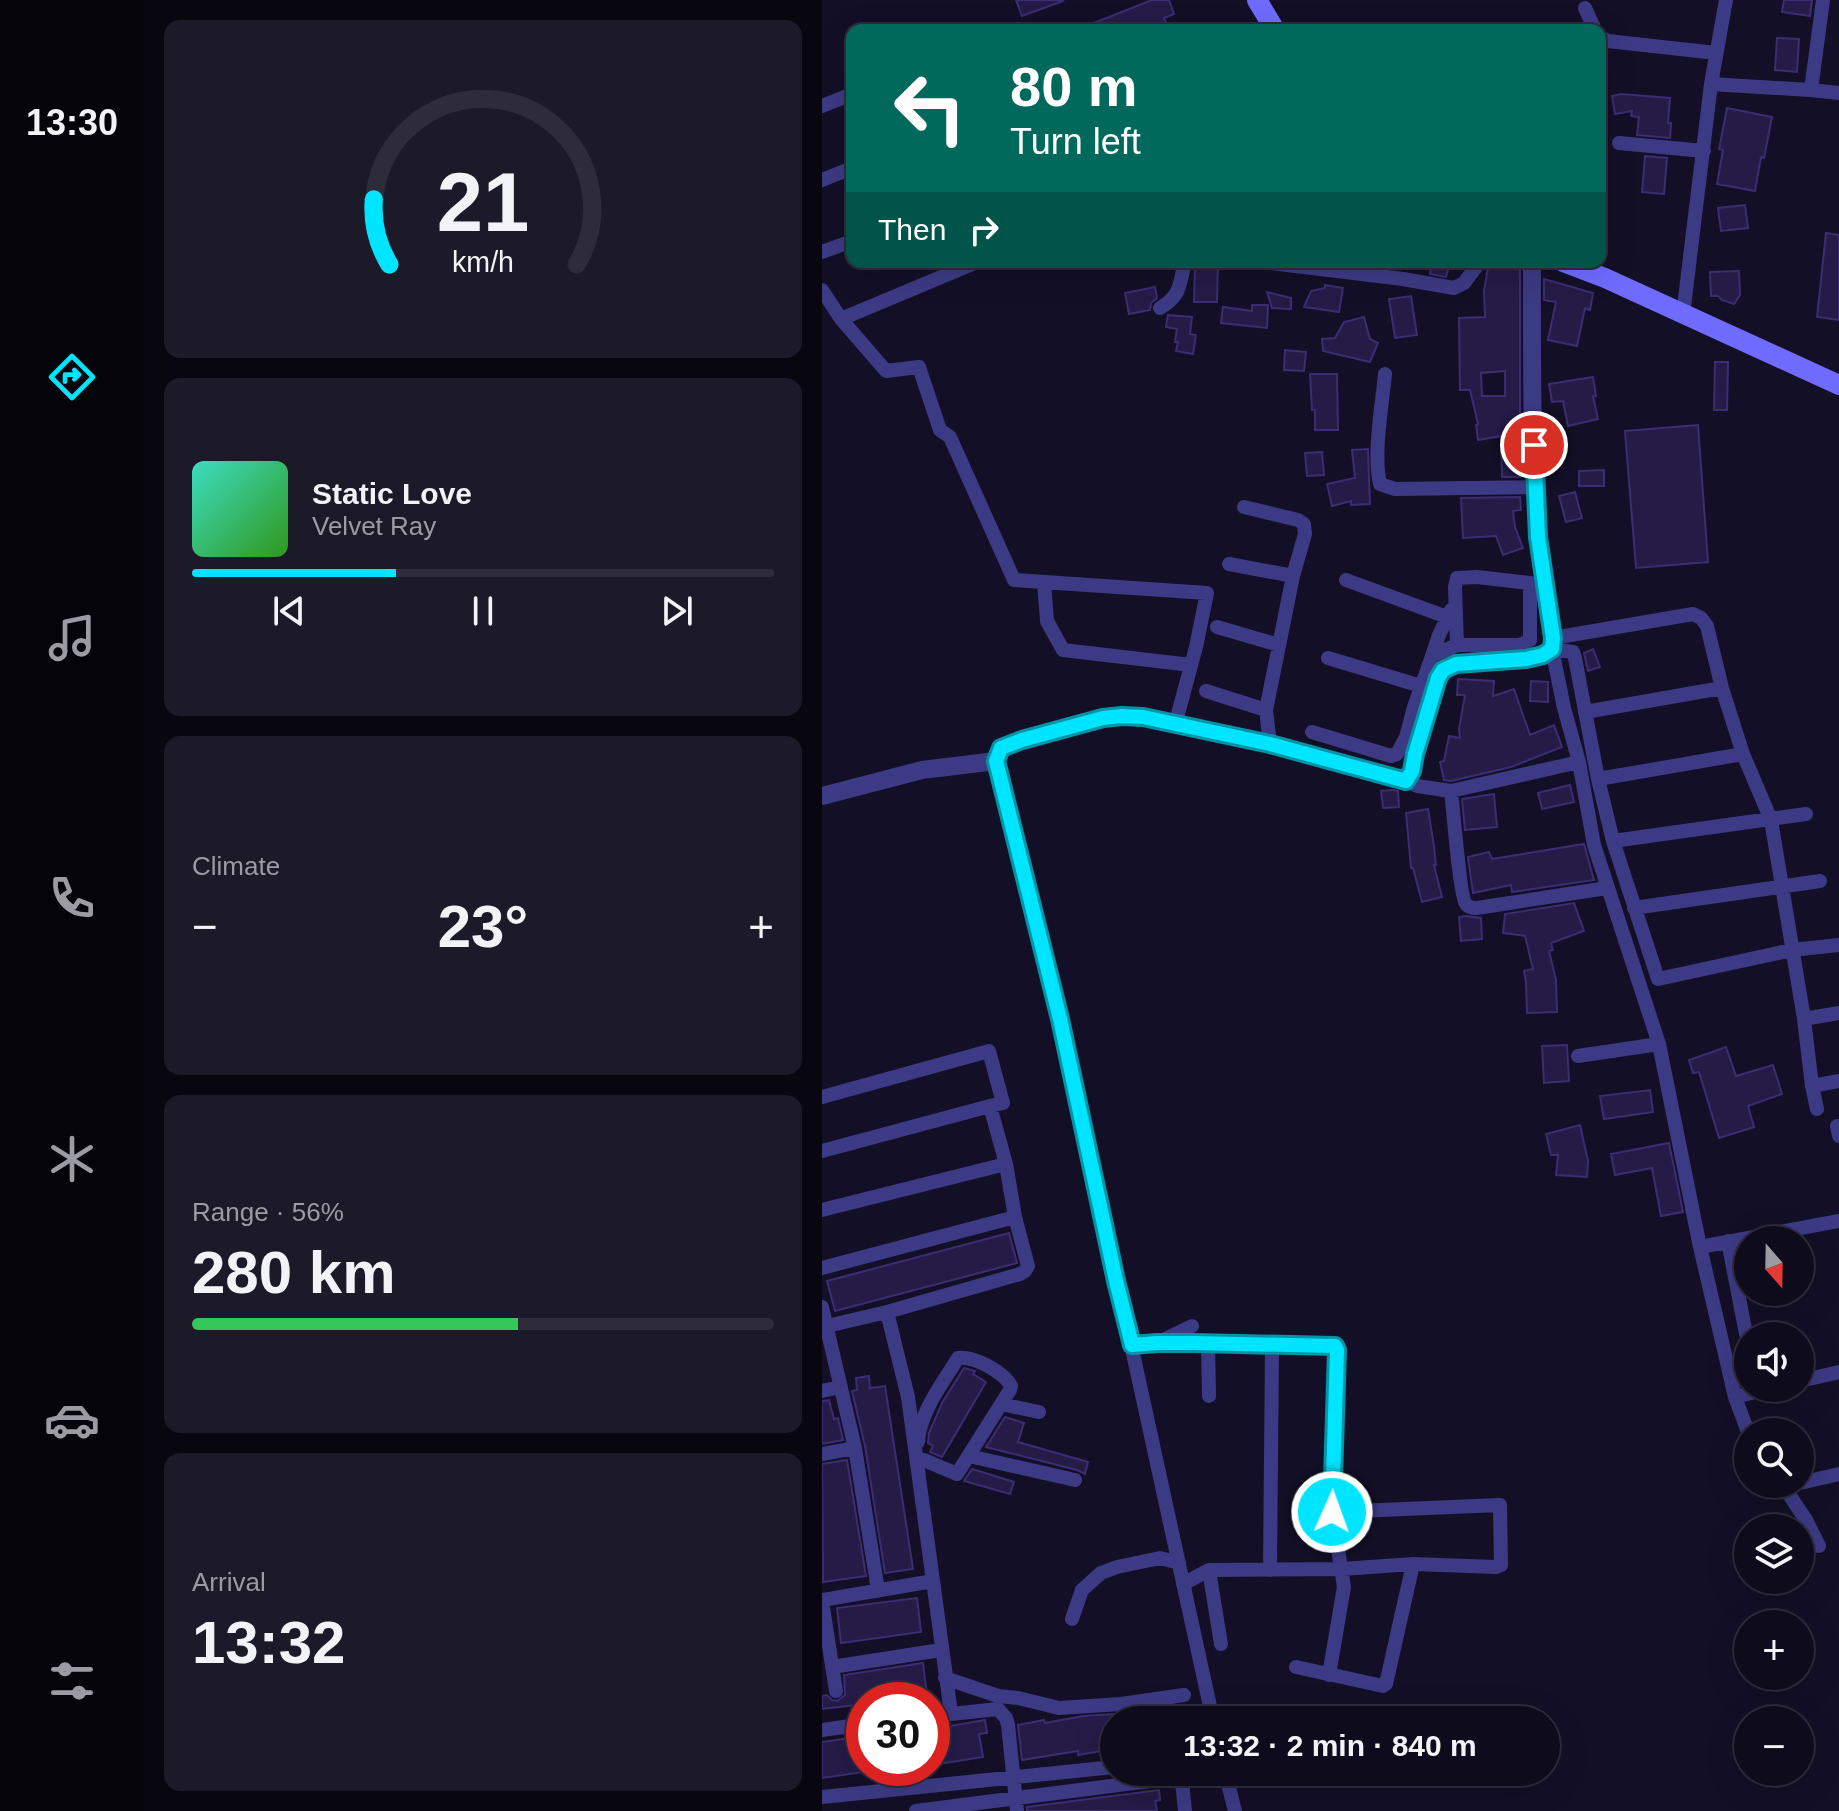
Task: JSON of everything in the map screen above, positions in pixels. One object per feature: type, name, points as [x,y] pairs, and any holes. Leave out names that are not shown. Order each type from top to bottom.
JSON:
[{"type":"main road","points":[[1257,0],[1271,24]]},
{"type":"main road","points":[[1579,268],[1839,385]]},
{"type":"street","points":[[1683,315],[1711,84],[1726,0]]},
{"type":"street","points":[[1811,90],[1823,0]]},
{"type":"street","points":[[1585,8],[1592,24]]},
{"type":"street","points":[[1606,40],[1716,53]]},
{"type":"street","points":[[1711,84],[1839,93]]},
{"type":"street","points":[[824,105],[846,96]]},
{"type":"street","points":[[1619,143],[1704,151]]},
{"type":"street","points":[[822,180],[846,170]]},
{"type":"street","points":[[822,252],[846,243]]},
{"type":"street","points":[[841,319],[963,268]]},
{"type":"street","points":[[1160,308],[1178,294],[1184,268]]},
{"type":"street","points":[[1312,268],[1454,288],[1464,283],[1475,268]]},
{"type":"street","points":[[1432,656],[1457,645],[1520,645],[1530,640],[1538,584],[1531,399],[1532,268]]},
{"type":"street","points":[[822,290],[841,319],[886,371],[919,367],[940,430],[950,437],[1014,580],[1207,593],[1175,725]]},
{"type":"street","points":[[1385,374],[1378,450],[1380,484],[1395,489],[1535,487]]},
{"type":"street","points":[[1244,507],[1304,524],[1305,534],[1293,576],[1266,710],[1270,744]]},
{"type":"street","points":[[1229,564],[1293,576]]},
{"type":"street","points":[[1457,645],[1455,602],[1459,577],[1538,584]]},
{"type":"street","points":[[1346,580],[1447,617]]},
{"type":"street","points":[[1044,582],[1047,621],[1063,650],[1191,665]]},
{"type":"street","points":[[1538,584],[1564,708],[1579,762],[1594,845],[1659,1044],[1700,1247],[1734,1393]]},
{"type":"street","points":[[1312,732],[1391,756],[1397,754],[1455,602]]},
{"type":"street","points":[[1406,781],[1412,771],[1438,678],[1443,670],[1456,664],[1526,659],[1543,655],[1552,643],[1686,615],[1698,616],[1707,626],[1743,754],[1771,820],[1817,1109]]},
{"type":"street","points":[[1217,627],[1279,645]]},
{"type":"street","points":[[1552,643],[1573,652],[1579,671],[1598,779],[1613,841],[1658,979],[1792,950],[1839,945]]},
{"type":"street","points":[[1328,658],[1421,686]]},
{"type":"street","points":[[1585,712],[1722,688]]},
{"type":"street","points":[[1206,691],[1266,710]]},
{"type":"street","points":[[823,792],[998,755],[1022,740],[1078,724],[1122,716],[1143,717],[1270,744],[1417,786],[1451,791],[1579,762]]},
{"type":"street","points":[[1598,779],[1743,754]]},
{"type":"street","points":[[998,755],[1060,1019],[1210,1706]]},
{"type":"street","points":[[1451,791],[1461,882],[1468,907],[1607,888]]},
{"type":"street","points":[[1613,841],[1806,814]]},
{"type":"street","points":[[1634,908],[1820,881]]},
{"type":"street","points":[[1804,1019],[1839,1013]]},
{"type":"street","points":[[1578,1056],[1659,1044]]},
{"type":"street","points":[[822,1097],[989,1051],[1003,1103],[822,1151]]},
{"type":"street","points":[[1812,1086],[1839,1081]]},
{"type":"street","points":[[827,1326],[887,1312],[1025,1271],[1028,1266],[990,1106]]},
{"type":"street","points":[[822,1210],[1006,1164]]},
{"type":"street","points":[[822,1268],[1015,1217]]},
{"type":"street","points":[[1700,1247],[1839,1221]]},
{"type":"street","points":[[1728,1241],[1744,1322]]},
{"type":"street","points":[[822,1307],[855,1448],[878,1590]]},
{"type":"street","points":[[887,1312],[921,1460]]},
{"type":"street","points":[[1157,1343],[1192,1326]]},
{"type":"street","points":[[1208,1343],[1209,1396]]},
{"type":"street","points":[[1132,1345],[1332,1346],[1337,1350],[1332,1512],[1342,1569],[1343,1599],[1329,1675]]},
{"type":"street","points":[[1270,1570],[1272,1345]]},
{"type":"street","points":[[921,1460],[957,1474],[1011,1386],[1007,1379],[985,1364],[958,1358],[934,1397],[919,1431],[918,1444],[951,1713],[998,1709],[1006,1718],[1016,1804]]},
{"type":"street","points":[[1814,1378],[1839,1372]]},
{"type":"street","points":[[822,1391],[840,1387]]},
{"type":"street","points":[[1001,1404],[1039,1412]]},
{"type":"street","points":[[822,1454],[855,1448]]},
{"type":"street","points":[[969,1456],[1075,1480]]},
{"type":"street","points":[[1814,1480],[1839,1474]]},
{"type":"street","points":[[1797,1498],[1819,1546]]},
{"type":"street","points":[[1183,1584],[1209,1570],[1342,1569],[1413,1564],[1501,1565],[1500,1505],[1332,1512]]},
{"type":"street","points":[[1072,1619],[1082,1590],[1101,1573],[1160,1558],[1179,1563]]},
{"type":"street","points":[[1296,1667],[1383,1686],[1386,1684],[1413,1564]]},
{"type":"street","points":[[1209,1570],[1221,1644]]},
{"type":"street","points":[[836,1691],[822,1601],[933,1581]]},
{"type":"street","points":[[832,1667],[941,1650]]},
{"type":"street","points":[[945,1678],[998,1696],[1059,1708],[1105,1706],[1184,1695]]},
{"type":"street","points":[[1006,1718],[1018,1698]]},
{"type":"street","points":[[822,1730],[846,1727]]},
{"type":"street","points":[[825,1796],[1100,1768]]},
{"type":"street","points":[[916,1811],[1016,1804],[1118,1786]]},
{"type":"street","points":[[1182,1786],[1185,1811]]},
{"type":"street","points":[[1229,1786],[1235,1811]]},
{"type":"street","points":[[825,1796],[833,1804],[834,1811]]},
{"type":"building","points":[[1016,0],[1062,0],[1063,1],[1022,16]]},
{"type":"building","points":[[1152,0],[1169,0],[1174,14],[1164,18],[1166,24],[1091,24]]},
{"type":"building","points":[[1784,0],[1812,0],[1810,16],[1782,12]]},
{"type":"building","points":[[1777,38],[1799,39],[1797,72],[1775,70]]},
{"type":"building","points":[[1612,96],[1670,98],[1670,138],[1637,135],[1639,117],[1631,116],[1632,111],[1615,114]]},
{"type":"building","points":[[1727,108],[1772,117],[1755,191],[1717,184],[1723,150],[1719,149]]},
{"type":"building","points":[[1645,156],[1667,158],[1664,194],[1642,192]]},
{"type":"building","points":[[1745,205],[1748,228],[1721,231],[1718,208]]},
{"type":"building","points":[[1826,233],[1839,235],[1839,320],[1817,317]]},
{"type":"building","points":[[1195,268],[1218,268],[1217,302],[1194,302]]},
{"type":"building","points":[[1431,268],[1448,268],[1446,277],[1430,274]]},
{"type":"building","points":[[1488,268],[1520,268],[1520,477],[1502,477],[1501,436],[1478,440],[1478,424],[1470,390],[1460,390],[1459,318],[1485,317],[1484,291]],"holes":[[[1505,371],[1505,396],[1482,396],[1481,373]]]},
{"type":"building","points":[[1739,271],[1740,295],[1734,304],[1711,296],[1710,272]]},
{"type":"building","points":[[1544,279],[1593,293],[1590,310],[1585,308],[1577,346],[1548,340],[1556,302],[1544,300]]},
{"type":"building","points":[[1325,285],[1343,288],[1339,312],[1304,307],[1311,291],[1325,288]]},
{"type":"building","points":[[1155,287],[1157,298],[1151,303],[1150,310],[1129,314],[1125,293]]},
{"type":"building","points":[[1267,292],[1291,298],[1291,309],[1272,308]]},
{"type":"building","points":[[1411,296],[1417,335],[1395,338],[1389,299]]},
{"type":"building","points":[[1252,305],[1268,305],[1267,328],[1221,323],[1223,307],[1252,311]]},
{"type":"building","points":[[1168,315],[1192,317],[1190,334],[1196,335],[1193,354],[1176,351],[1177,329],[1166,327]]},
{"type":"building","points":[[1364,317],[1370,339],[1378,343],[1370,362],[1323,351],[1322,339],[1335,338],[1344,322]]},
{"type":"building","points":[[1285,350],[1306,352],[1304,371],[1284,370]]},
{"type":"building","points":[[1715,362],[1728,362],[1727,410],[1714,410]]},
{"type":"building","points":[[1310,374],[1337,374],[1338,430],[1315,430]]},
{"type":"building","points":[[1593,377],[1598,419],[1568,426],[1563,401],[1552,402],[1549,384]]},
{"type":"building","points":[[1698,425],[1708,562],[1636,568],[1625,431]]},
{"type":"building","points":[[1368,449],[1370,504],[1351,505],[1351,501],[1332,506],[1327,484],[1355,478],[1352,450]]},
{"type":"building","points":[[1322,452],[1324,475],[1307,476],[1305,453]]},
{"type":"building","points":[[1604,470],[1604,486],[1579,486],[1579,471]]},
{"type":"building","points":[[1575,492],[1582,518],[1566,522],[1559,496]]},
{"type":"building","points":[[1520,497],[1521,510],[1513,511],[1523,548],[1503,555],[1496,536],[1463,538],[1461,498]]},
{"type":"building","points":[[1593,649],[1600,667],[1588,671],[1584,653]]},
{"type":"building","points":[[1458,679],[1494,681],[1493,696],[1514,689],[1530,735],[1554,725],[1562,747],[1511,767],[1444,780],[1440,762],[1444,761],[1449,736],[1460,738],[1465,695],[1457,695]]},
{"type":"building","points":[[1531,681],[1548,682],[1548,702],[1530,701]]},
{"type":"building","points":[[1570,785],[1574,802],[1542,809],[1538,793]]},
{"type":"building","points":[[1381,791],[1398,791],[1399,807],[1383,808]]},
{"type":"building","points":[[1494,794],[1497,827],[1465,830],[1462,799]]},
{"type":"building","points":[[1428,809],[1434,865],[1442,897],[1422,902],[1411,868],[1406,813]]},
{"type":"building","points":[[1584,844],[1594,880],[1512,892],[1511,885],[1473,893],[1468,857],[1489,852],[1492,859]]},
{"type":"building","points":[[1574,903],[1584,931],[1551,943],[1553,950],[1549,951],[1556,980],[1557,1012],[1527,1013],[1524,971],[1533,969],[1525,936],[1503,933],[1505,914]]},
{"type":"building","points":[[1459,917],[1481,918],[1482,939],[1461,941]]},
{"type":"building","points":[[1567,1045],[1569,1081],[1544,1083],[1542,1046]]},
{"type":"building","points":[[1726,1047],[1736,1076],[1773,1065],[1782,1094],[1748,1106],[1754,1127],[1719,1138],[1699,1072],[1693,1073],[1689,1060]]},
{"type":"building","points":[[1650,1090],[1653,1112],[1604,1119],[1600,1096]]},
{"type":"building","points":[[1580,1125],[1588,1161],[1587,1177],[1556,1175],[1558,1155],[1551,1155],[1546,1134]]},
{"type":"building","points":[[1669,1143],[1683,1212],[1661,1216],[1652,1168],[1615,1175],[1611,1154]]},
{"type":"building","points":[[1009,1233],[1017,1263],[835,1311],[827,1281]]},
{"type":"building","points":[[964,1368],[975,1371],[973,1374],[986,1382],[942,1457],[930,1452],[933,1446],[928,1443],[929,1433],[942,1403]]},
{"type":"building","points":[[869,1376],[870,1388],[885,1386],[913,1569],[885,1573],[865,1446],[852,1391],[857,1390],[856,1378]]},
{"type":"building","points":[[829,1400],[834,1419],[838,1418],[843,1440],[822,1444],[822,1401]]},
{"type":"building","points":[[1005,1417],[1024,1423],[1018,1442],[1088,1462],[1085,1474],[986,1447]]},
{"type":"building","points":[[847,1460],[866,1576],[823,1582],[822,1464]]},
{"type":"building","points":[[972,1469],[1014,1482],[1010,1494],[964,1481]]},
{"type":"building","points":[[917,1598],[921,1632],[841,1643],[837,1608]]},
{"type":"building","points":[[923,1663],[925,1682],[846,1682],[846,1706],[822,1709],[822,1696],[827,1695],[837,1701],[845,1695],[844,1675]]},
{"type":"building","points":[[1100,1715],[1100,1751],[1078,1755],[1078,1751],[1022,1760],[1018,1725]]},
{"type":"building","points":[[985,1720],[987,1733],[979,1734],[983,1757],[950,1762],[950,1726]]},
{"type":"building","points":[[846,1739],[846,1775],[822,1778],[822,1742]]},
{"type":"building","points":[[1159,1790],[1160,1800],[1155,1801],[1157,1811],[1027,1811],[1027,1807]]},
{"type":"route","points":[[1332,1512],[1335,1346],[1132,1345],[1060,1019],[996,761],[1001,748],[1022,740],[1103,718],[1143,717],[1243,737],[1406,781],[1412,771],[1438,678],[1443,670],[1456,664],[1526,659],[1552,649],[1538,537],[1534,445]]}]
